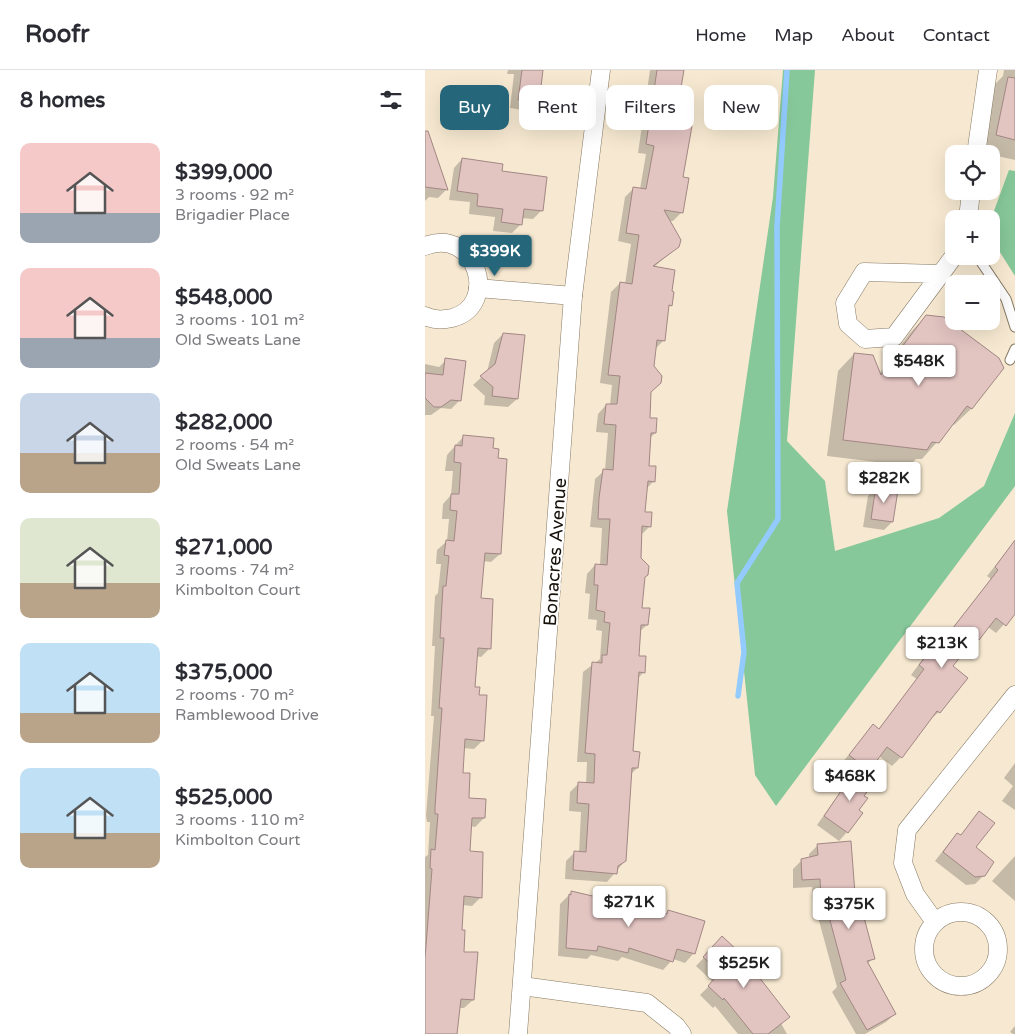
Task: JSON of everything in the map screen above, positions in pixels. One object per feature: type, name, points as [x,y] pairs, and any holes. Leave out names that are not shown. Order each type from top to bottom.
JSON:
[{"type":"street","name":"Bonacres Avenue","points":[[518,1034],[573,296],[601,70]]},
{"type":"street","points":[[977,145],[988,70]]},
{"type":"street","points":[[425,246],[433,243],[457,246],[475,264],[479,276],[474,300],[466,310],[455,317],[442,320],[425,316]]},
{"type":"street","points":[[941,274],[864,272],[845,303],[848,324],[865,339],[894,336],[941,274],[948,265]]},
{"type":"street","points":[[478,288],[573,296]]},
{"type":"street","points":[[935,922],[915,894],[903,863],[907,830],[1015,695]]},
{"type":"street","points":[[957,911],[969,912],[980,916],[989,924],[996,935],[997,958],[992,970],[984,978],[973,984],[961,986],[948,984],[937,977],[929,968],[924,944],[928,932],[935,922],[945,915],[957,911]]},
{"type":"street","points":[[522,986],[647,1003],[676,1026],[682,1034]]},
{"type":"lane","points":[[983,265],[1006,299],[1015,327]]},
{"type":"lane","points":[[1010,360],[1015,349]]},
{"type":"green space","points":[[783,70],[815,70],[787,441],[825,481],[835,551],[939,518],[984,486],[1015,413],[1015,486],[776,806],[755,775],[727,511],[773,197]]},
{"type":"green space","points":[[1009,170],[1015,171],[1015,276],[1000,252],[1000,210],[994,210],[998,200],[1000,200],[1000,194]]},
{"type":"building","points":[[522,70],[543,70],[541,85],[520,85]]},
{"type":"building","points":[[657,70],[684,70],[681,85],[655,85]]},
{"type":"building","points":[[1008,77],[1015,78],[1015,140],[996,135]]},
{"type":"building","points":[[648,130],[691,130],[683,177],[689,178],[683,213],[664,210],[681,240],[679,247],[653,266],[675,270],[672,291],[674,292],[672,306],[669,305],[665,341],[657,340],[654,366],[662,376],[661,383],[651,392],[650,418],[657,418],[656,433],[651,433],[649,466],[656,466],[655,482],[648,481],[645,512],[652,512],[651,527],[642,526],[641,558],[649,566],[648,575],[645,577],[642,608],[650,608],[648,625],[641,625],[639,656],[646,656],[645,673],[639,672],[633,751],[640,752],[638,768],[632,768],[626,861],[618,866],[617,874],[573,870],[574,851],[586,852],[589,804],[577,803],[578,782],[594,783],[595,754],[585,753],[592,662],[602,663],[602,655],[607,655],[610,623],[604,622],[605,612],[596,610],[598,585],[594,585],[595,564],[607,565],[610,519],[598,519],[599,498],[603,469],[613,470],[616,425],[604,424],[606,404],[617,404],[620,376],[608,375],[620,282],[632,284],[639,235],[626,233],[633,187],[646,189],[654,146],[646,144]]},
{"type":"building","points":[[425,131],[428,131],[448,190],[425,187]]},
{"type":"building","points":[[462,158],[503,164],[502,171],[547,177],[543,211],[524,209],[522,225],[501,222],[503,209],[477,206],[478,194],[457,191]]},
{"type":"building","points":[[926,315],[944,317],[945,330],[961,330],[999,358],[1004,368],[972,409],[967,406],[939,443],[932,442],[927,450],[843,440],[854,353],[873,355],[881,375]]},
{"type":"building","points":[[503,333],[525,335],[518,399],[492,396],[493,387],[480,376],[495,364]]},
{"type":"building","points":[[445,358],[466,361],[461,401],[451,400],[441,407],[434,407],[425,398],[425,373],[443,375]]},
{"type":"building","points":[[463,435],[494,438],[493,448],[499,449],[498,458],[507,459],[501,554],[485,553],[481,598],[493,599],[491,649],[478,648],[475,687],[480,687],[479,695],[487,695],[484,741],[465,739],[463,773],[470,773],[469,798],[486,799],[485,818],[472,818],[470,851],[483,852],[482,898],[464,896],[462,930],[465,930],[464,952],[478,952],[474,1000],[461,999],[457,1034],[425,1034],[425,958],[432,869],[430,868],[431,849],[435,850],[438,814],[435,814],[435,807],[442,708],[439,708],[444,638],[440,638],[443,586],[446,586],[449,556],[444,555],[446,540],[454,541],[457,511],[450,510],[451,494],[459,494],[461,463],[454,462],[455,445],[462,446]]},
{"type":"building","points":[[876,486],[898,490],[893,522],[871,519]]},
{"type":"building","points":[[1015,540],[1015,614],[1006,626],[996,618],[979,640],[976,637],[953,666],[968,678],[940,713],[937,711],[902,758],[887,747],[869,771],[849,755],[873,724],[879,729],[924,669],[919,665],[946,630],[949,633],[998,570],[995,567]]},
{"type":"building","points":[[856,769],[874,782],[864,796],[868,798],[859,810],[863,813],[848,833],[824,816]]},
{"type":"building","points":[[979,811],[995,823],[976,847],[994,862],[985,876],[975,877],[943,852],[957,833],[961,835]]},
{"type":"building","points":[[851,841],[856,907],[861,906],[875,959],[867,961],[896,1014],[867,1030],[840,983],[846,980],[824,898],[821,898],[820,879],[802,880],[801,859],[818,855],[817,844]]},
{"type":"building","points":[[571,891],[614,901],[611,918],[637,900],[643,908],[667,914],[668,910],[705,921],[695,954],[677,949],[673,962],[629,948],[628,953],[598,946],[597,951],[566,948],[569,894],[571,895]]},
{"type":"building","points":[[722,936],[754,966],[752,968],[790,1017],[768,1034],[753,1034],[724,998],[723,1000],[708,986],[720,972],[703,957]]},
{"type":"waterway","points":[[738,696],[744,652],[737,583],[778,519],[777,227],[787,70]]}]
